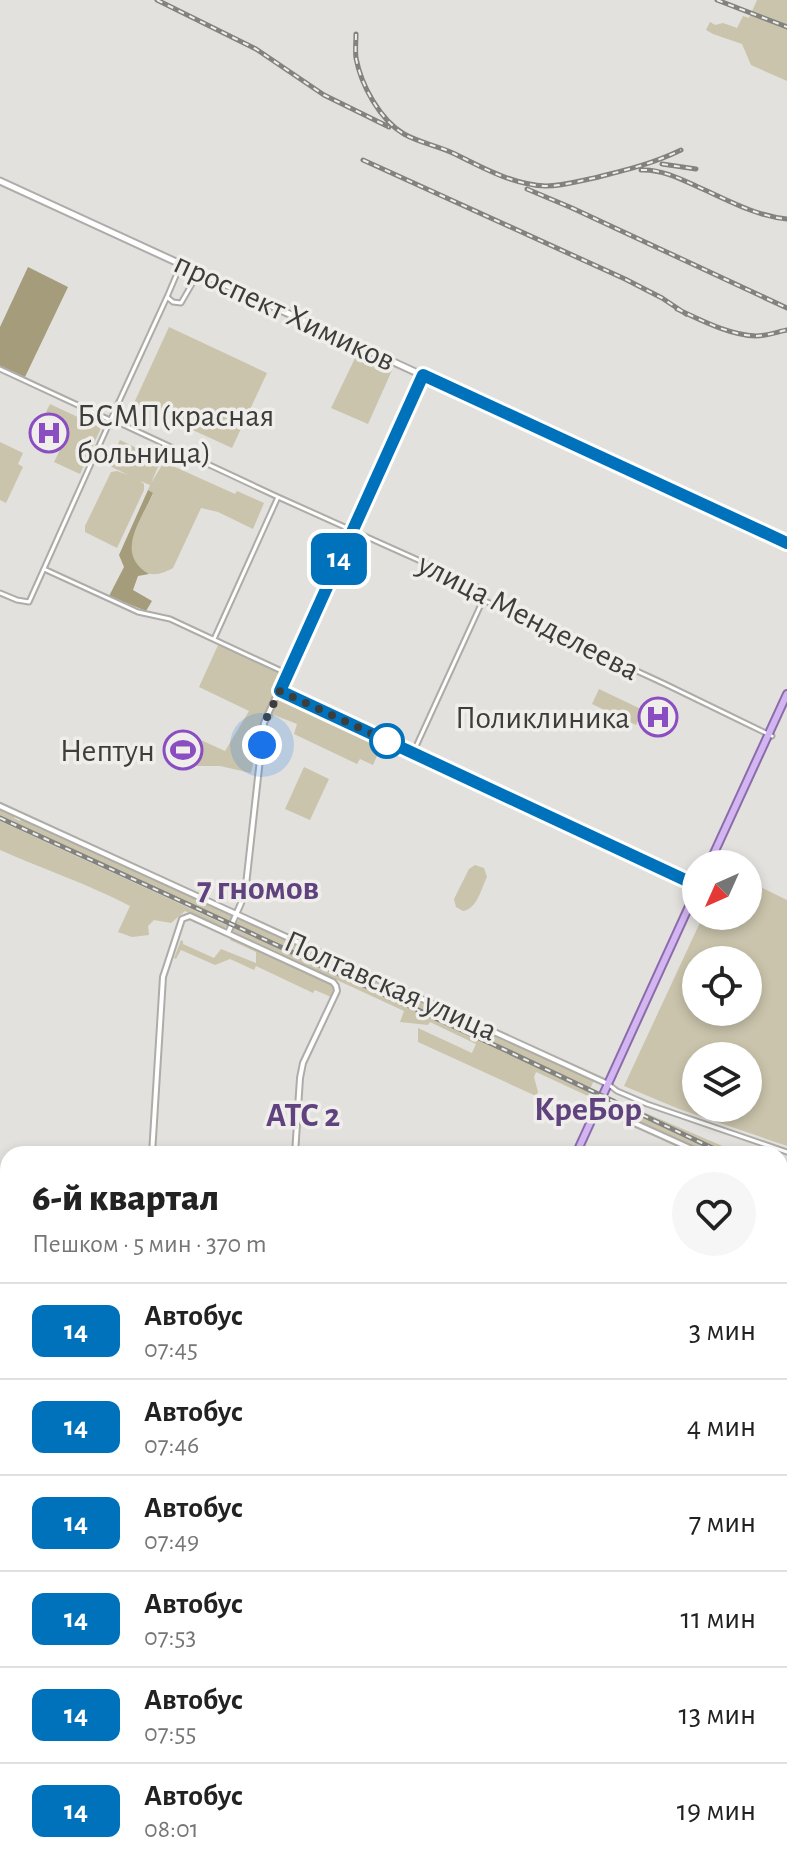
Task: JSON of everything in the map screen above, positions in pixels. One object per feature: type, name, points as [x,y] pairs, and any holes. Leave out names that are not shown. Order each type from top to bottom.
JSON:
[{"type":"main road","name":"проспект Химиков","points":[[0,181],[787,543]]},
{"type":"main road","points":[[717,850],[787,694]]},
{"type":"main road","points":[[770,735],[787,703]]},
{"type":"main road","points":[[582,1146],[682,922]]},
{"type":"main road","points":[[609,1085],[682,930]]},
{"type":"street","points":[[0,593],[29,602],[181,264]]},
{"type":"street","points":[[167,297],[181,303],[196,277],[202,273]]},
{"type":"street","name":"улица Менделеева","points":[[0,369],[476,586],[483,600],[770,735]]},
{"type":"street","points":[[228,933],[245,894],[264,723],[423,375]]},
{"type":"street","points":[[214,639],[278,497]]},
{"type":"street","points":[[44,569],[138,612],[170,619],[288,674]]},
{"type":"street","points":[[413,753],[483,600]]},
{"type":"street","points":[[280,691],[682,878]]},
{"type":"street","name":"Полтавская улица","points":[[0,806],[647,1104],[770,1146]]},
{"type":"street","name":"Полтавская улица","points":[[152,1146],[163,977],[182,919],[187,916],[193,916],[336,986],[337,991],[303,1063],[296,1146]]},
{"type":"street","points":[[599,1107],[685,1146]]},
{"type":"shaded area","points":[[757,0],[787,0],[787,81],[751,65],[742,44],[706,30],[710,22],[737,28],[743,16],[749,18]]},
{"type":"shaded area","points":[[28,267],[68,287],[25,377],[0,366],[0,327]]},
{"type":"shaded area","points":[[169,327],[267,373],[232,448],[134,403]]},
{"type":"shaded area","points":[[358,352],[393,368],[368,424],[331,408]]},
{"type":"shaded area","points":[[50,404],[101,428],[80,474],[54,462],[70,430],[43,418]]},
{"type":"shaded area","points":[[120,440],[161,460],[151,483],[164,462],[235,494],[237,491],[264,503],[253,529],[218,512],[201,508],[173,568],[150,574],[135,562],[132,553],[134,533],[153,494],[148,490],[150,485],[140,481],[144,484],[144,490],[117,548],[85,532],[111,472],[128,475],[108,465]]},
{"type":"shaded area","points":[[0,442],[23,453],[18,464],[23,467],[6,503],[0,500]]},
{"type":"shaded area","points":[[148,490],[153,493],[133,536],[132,547],[133,557],[149,574],[138,576],[133,590],[152,601],[146,611],[109,596],[124,567],[119,555]]},
{"type":"shaded area","points":[[219,643],[285,674],[264,718],[251,773],[220,766],[187,764],[195,746],[178,737],[181,731],[225,751],[249,711],[199,687]]},
{"type":"shaded area","points":[[599,689],[643,710],[636,725],[592,704]]},
{"type":"shaded area","points":[[290,696],[384,740],[373,765],[360,759],[357,764],[294,734],[297,724],[274,715],[269,721],[276,701]]},
{"type":"shaded area","points":[[304,767],[329,779],[310,820],[285,809]]},
{"type":"shaded area","points":[[0,808],[20,821],[22,818],[232,917],[229,923],[0,818]]},
{"type":"shaded area","points":[[0,821],[228,926],[223,929],[185,911],[171,923],[154,920],[148,926],[149,935],[132,937],[118,932],[130,906],[0,850]]},
{"type":"shaded area","points":[[475,865],[484,868],[487,877],[475,903],[463,911],[456,907],[454,899],[469,869]]},
{"type":"shaded area","points":[[762,888],[787,900],[787,1146],[717,1122],[762,1122],[762,1042],[682,1042],[682,1110],[624,1086],[682,961],[682,1026],[762,1026],[762,946],[689,946],[696,930],[762,930]]},
{"type":"shaded area","points":[[241,919],[595,1078],[590,1089],[528,1062],[590,1092],[588,1096],[536,1072],[536,1096],[418,1042],[418,1028],[472,1053],[476,1044],[430,1022],[428,1025],[400,1022],[404,1011],[235,933],[233,928],[479,1039],[234,926]]},
{"type":"shaded area","points":[[232,938],[331,984],[334,989],[331,997],[315,990],[313,993],[256,966],[254,970],[230,959],[215,965],[181,950],[174,958],[181,940],[183,944],[214,958],[221,949],[256,963],[256,952],[230,940]]},
{"type":"shaded area","points":[[611,1098],[722,1146],[690,1146],[607,1108]]},
{"type":"railway","points":[[157,0],[256,49],[324,95],[389,127]]},
{"type":"railway","points":[[717,0],[787,27]]},
{"type":"railway","points":[[356,34],[356,58],[362,79],[373,101],[395,128],[511,179],[534,185],[565,184],[639,166],[681,150]]},
{"type":"railway","points":[[363,160],[625,279],[686,314]]},
{"type":"railway","points":[[662,164],[696,169]]},
{"type":"railway","points":[[641,170],[669,175],[752,211],[787,219]]},
{"type":"railway","points":[[527,189],[787,308]]},
{"type":"railway","points":[[677,309],[715,326],[746,335],[760,336],[787,330]]},
{"type":"railway","points":[[0,818],[708,1146]]},
{"type":"bus line","name":"14","points":[[682,878],[280,691],[423,375],[787,543]]},
{"type":"place","name":"БСМП(красная больница)","points":[[49,433]]},
{"type":"place","name":"Поликлиника","points":[[658,717]]},
{"type":"place","name":"Нептун","points":[[183,750]]},
{"type":"district","name":"7 гномов","points":[[258,887]]},
{"type":"district","name":"КреБор","points":[[588,1108]]},
{"type":"district","name":"АТС 2","points":[[303,1114]]},
{"type":"route","points":[[262,745],[264,723],[280,691],[396,745],[387,741]]}]
